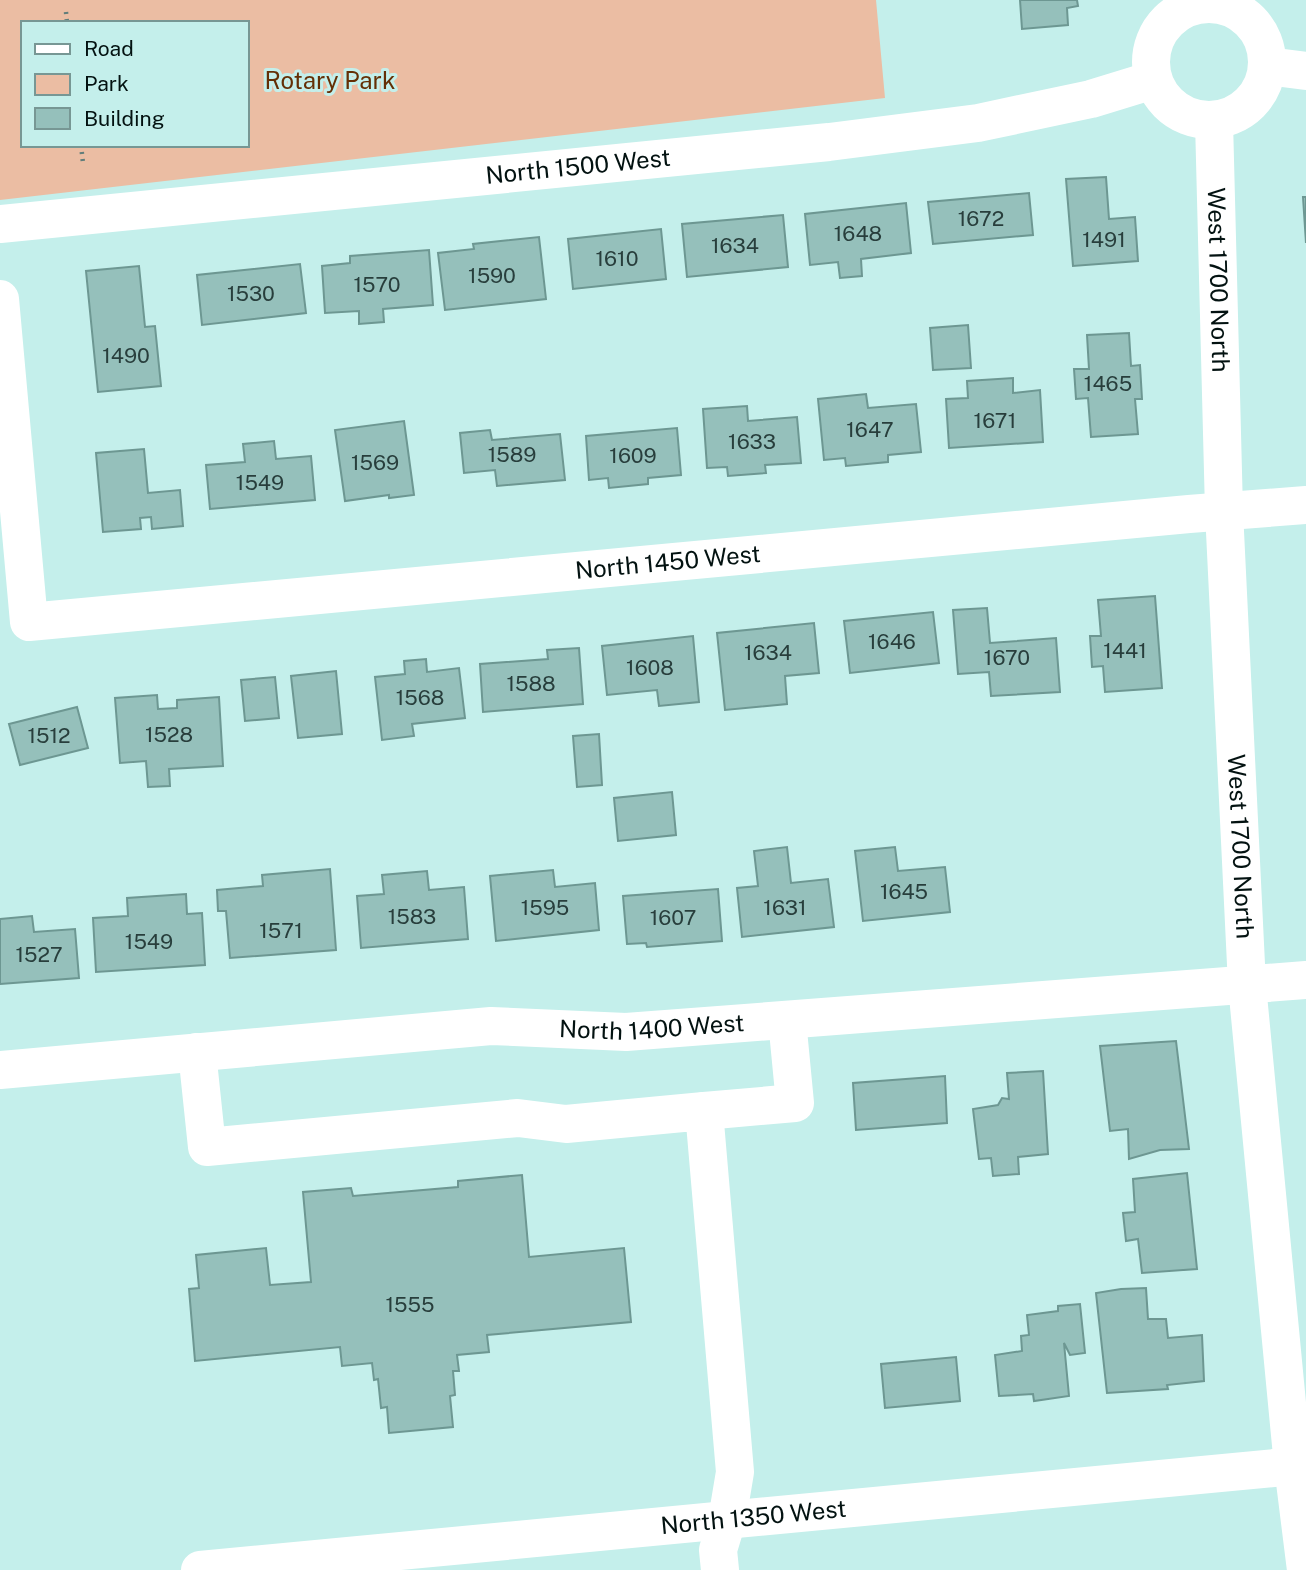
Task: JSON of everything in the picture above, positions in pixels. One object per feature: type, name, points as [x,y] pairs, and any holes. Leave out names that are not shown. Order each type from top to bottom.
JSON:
[{"type":"street","points":[[1203,2],[1223,5],[1242,13],[1256,27],[1265,46],[1268,66],[1262,86],[1251,103],[1234,116],[1214,121],[1194,120],[1176,111],[1162,98],[1153,80],[1150,60],[1155,39],[1166,21],[1183,9],[1203,2]]},
{"type":"street","points":[[1268,66],[1306,71]]},
{"type":"street","name":"North 1500 West","points":[[0,224],[829,142],[978,123],[1091,99],[1153,80]]},
{"type":"street","name":"West 1700 North","points":[[1214,121],[1224,510],[1247,985],[1299,1465],[1306,1570]]},
{"type":"street","name":"North 1450 West","points":[[0,299],[29,622],[1224,510],[1306,505]]},
{"type":"street","name":"North 1400 West","points":[[0,1070],[491,1026],[626,1032],[1306,980]]},
{"type":"street","points":[[197,1052],[207,1147],[518,1118],[566,1124],[795,1103],[787,1020]]},
{"type":"street","points":[[704,1111],[735,1472],[727,1520],[718,1550],[720,1570]]},
{"type":"street","name":"North 1350 West","points":[[200,1570],[1299,1465]]},
{"type":"path","points":[[66,12],[67,21]]},
{"type":"path","points":[[81,147],[83,163]]},
{"type":"green space","name":"Rotary Park","points":[[0,0],[876,0],[885,98],[0,200]]},
{"type":"building","points":[[1020,0],[1077,0],[1078,6],[1067,8],[1068,25],[1022,29]]},
{"type":"building","points":[[1106,177],[1109,219],[1135,217],[1138,261],[1073,266],[1066,179]]},
{"type":"building","points":[[1029,193],[1033,235],[933,244],[928,202]]},
{"type":"building","points":[[1303,197],[1306,197],[1306,243]]},
{"type":"building","points":[[906,203],[911,253],[861,259],[862,276],[840,278],[838,262],[810,265],[805,214]]},
{"type":"building","points":[[783,215],[788,267],[687,277],[682,224]]},
{"type":"building","points":[[661,229],[666,279],[573,289],[568,239]]},
{"type":"building","points":[[539,237],[546,299],[445,310],[438,253],[474,249],[473,244]]},
{"type":"building","points":[[429,250],[433,305],[383,309],[384,322],[359,324],[359,311],[325,313],[322,266],[350,263],[350,256]]},
{"type":"building","points":[[300,264],[306,313],[202,325],[197,275]]},
{"type":"building","points":[[139,266],[145,327],[155,326],[161,386],[98,392],[86,271]]},
{"type":"building","points":[[968,325],[971,368],[933,370],[930,328]]},
{"type":"building","points":[[1129,333],[1131,366],[1140,365],[1142,399],[1135,399],[1138,434],[1091,437],[1088,398],[1076,399],[1074,369],[1089,369],[1087,335]]},
{"type":"building","points":[[1013,378],[1013,393],[1040,390],[1043,442],[949,448],[946,399],[968,398],[967,381]]},
{"type":"building","points":[[866,394],[868,408],[916,404],[921,452],[888,455],[888,462],[846,466],[845,458],[824,460],[818,399]]},
{"type":"building","points":[[747,406],[748,421],[797,417],[801,463],[765,465],[766,473],[728,476],[727,467],[707,468],[703,409]]},
{"type":"building","points":[[404,421],[414,495],[389,498],[389,495],[345,501],[335,430]]},
{"type":"building","points":[[677,428],[681,475],[648,478],[648,484],[609,488],[608,478],[589,480],[586,436]]},
{"type":"building","points":[[490,430],[492,440],[560,434],[565,480],[497,486],[495,470],[464,473],[460,433]]},
{"type":"building","points":[[274,441],[276,459],[311,456],[315,500],[210,509],[206,465],[245,462],[243,444]]},
{"type":"building","points":[[144,449],[148,493],[180,490],[183,526],[152,529],[151,517],[140,518],[141,529],[103,532],[96,453]]},
{"type":"building","points":[[1155,596],[1162,688],[1105,692],[1103,666],[1092,667],[1090,636],[1101,636],[1098,600]]},
{"type":"building","points":[[987,608],[990,643],[1056,638],[1060,692],[991,696],[989,672],[958,674],[953,610]]},
{"type":"building","points":[[933,612],[939,663],[850,673],[844,621]]},
{"type":"building","points":[[814,623],[819,673],[785,676],[787,704],[725,710],[717,633]]},
{"type":"building","points":[[693,636],[699,702],[659,706],[657,690],[607,695],[602,646]]},
{"type":"building","points":[[579,648],[583,704],[483,712],[480,664],[548,659],[547,650]]},
{"type":"building","points":[[426,659],[427,672],[459,668],[465,718],[412,724],[414,736],[382,740],[375,677],[405,674],[404,661]]},
{"type":"building","points":[[336,671],[342,734],[298,738],[291,676]]},
{"type":"building","points":[[275,677],[279,718],[245,721],[241,680]]},
{"type":"building","points":[[157,695],[158,709],[177,708],[177,700],[219,697],[223,766],[169,769],[170,786],[148,787],[146,761],[120,763],[115,698]]},
{"type":"building","points":[[77,707],[88,748],[20,765],[9,724]]},
{"type":"building","points":[[599,734],[602,785],[577,787],[573,736]]},
{"type":"building","points":[[672,792],[676,835],[618,841],[614,798]]},
{"type":"building","points":[[787,847],[791,883],[828,879],[834,927],[742,937],[737,888],[758,886],[754,851]]},
{"type":"building","points":[[895,847],[898,871],[945,867],[950,912],[863,921],[855,851]]},
{"type":"building","points":[[330,869],[336,950],[230,958],[226,911],[218,911],[217,890],[263,886],[262,875]]},
{"type":"building","points":[[553,870],[555,887],[595,883],[599,930],[496,941],[490,876]]},
{"type":"building","points":[[427,871],[429,890],[464,887],[468,939],[361,948],[357,896],[384,894],[382,875]]},
{"type":"building","points":[[718,889],[722,941],[647,947],[646,943],[627,944],[623,896]]},
{"type":"building","points":[[186,894],[187,914],[202,913],[205,965],[96,972],[93,918],[128,916],[127,898]]},
{"type":"building","points":[[32,916],[34,932],[75,929],[79,978],[0,984],[0,919]]},
{"type":"building","points":[[1176,1041],[1189,1149],[1160,1150],[1129,1159],[1128,1129],[1110,1131],[1100,1046]]},
{"type":"building","points":[[1043,1071],[1048,1154],[1018,1157],[1019,1174],[993,1176],[991,1158],[979,1159],[973,1109],[998,1105],[1002,1098],[1009,1099],[1007,1073]]},
{"type":"building","points":[[945,1076],[947,1123],[856,1130],[853,1083]]},
{"type":"building","points":[[1187,1173],[1197,1269],[1142,1273],[1138,1239],[1126,1241],[1123,1213],[1135,1212],[1133,1179]]},
{"type":"building","points":[[522,1175],[529,1257],[624,1248],[631,1322],[487,1335],[489,1352],[457,1355],[459,1371],[453,1371],[455,1395],[450,1396],[453,1427],[389,1433],[387,1407],[381,1408],[378,1379],[374,1380],[372,1363],[342,1366],[340,1347],[195,1361],[189,1289],[199,1288],[196,1255],[266,1248],[270,1285],[311,1282],[303,1192],[351,1188],[353,1196],[458,1187],[458,1181]]},
{"type":"building","points":[[1146,1288],[1148,1319],[1166,1319],[1168,1338],[1202,1335],[1204,1381],[1167,1385],[1168,1389],[1107,1393],[1096,1293]]},
{"type":"building","points":[[1080,1304],[1085,1353],[1070,1355],[1064,1343],[1069,1396],[1034,1401],[1033,1394],[999,1396],[995,1355],[1022,1351],[1021,1336],[1029,1335],[1027,1315],[1058,1311],[1058,1306]]},
{"type":"building","points":[[956,1357],[960,1401],[885,1408],[881,1364]]}]
